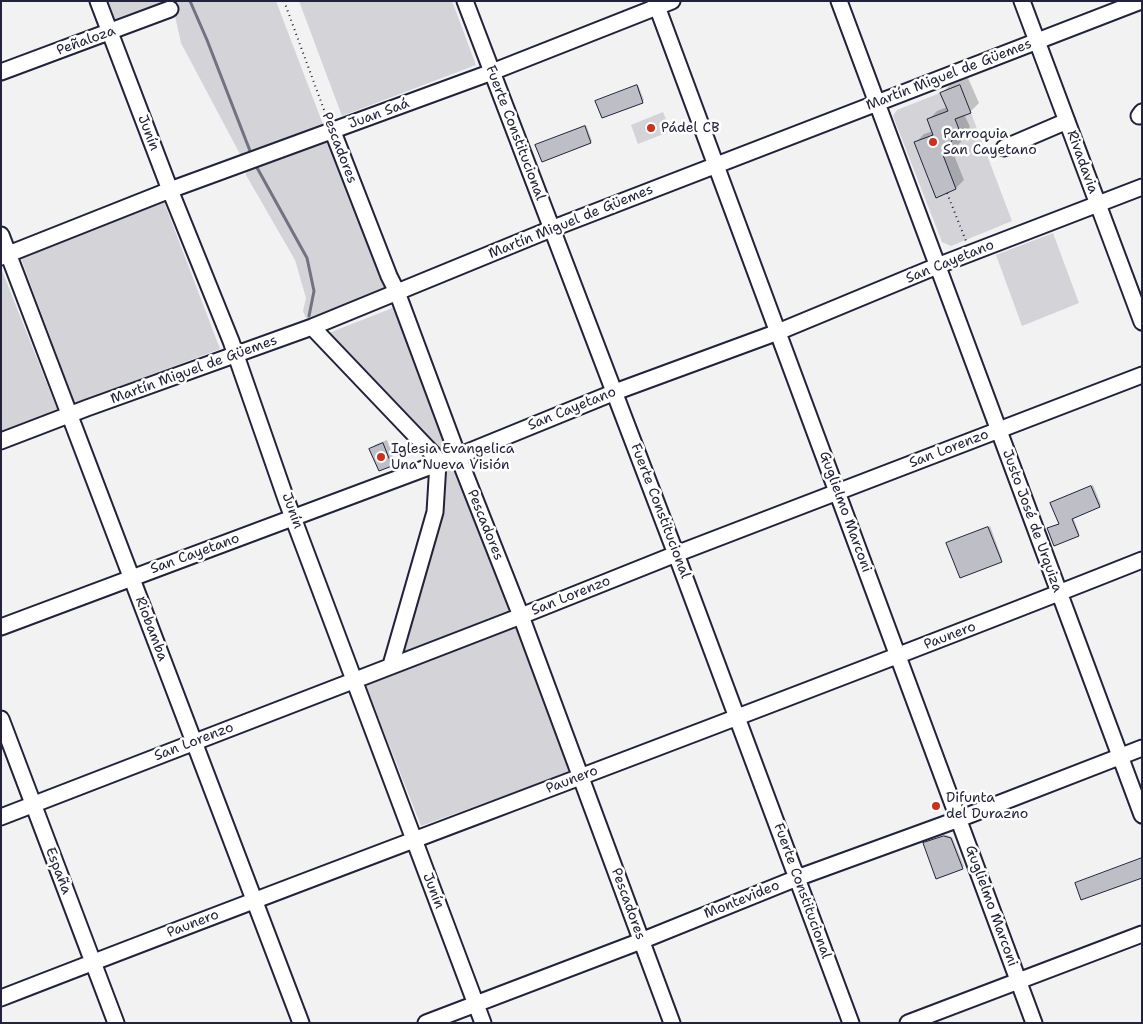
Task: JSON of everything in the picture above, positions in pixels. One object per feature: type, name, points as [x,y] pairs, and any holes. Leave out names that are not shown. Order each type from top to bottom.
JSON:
[{"type":"street","name":"Junín","points":[[98,1],[170,190],[236,355],[294,518],[483,1023]]},
{"type":"street","name":"Fuerte Constitucional","points":[[465,1],[615,392],[851,1023]]},
{"type":"street","name":"Juan Saá","points":[[5,255],[170,190],[333,132],[492,72],[656,4],[672,1]]},
{"type":"street","name":"Justo José de Urquiza","points":[[839,1],[1142,815]]},
{"type":"street","name":"Rivadavia","points":[[1022,1],[1142,322]]},
{"type":"street","name":"Martín Miguel de Güemes","points":[[1,442],[69,415],[312,327],[552,229],[1141,1]]},
{"type":"street","name":"Guglielmo Marconi","points":[[656,4],[1034,1023]]},
{"type":"street","name":"Peñaloza","points":[[1,72],[170,9]]},
{"type":"street","points":[[1004,148],[1067,122]]},
{"type":"street","name":"Pescadores","points":[[333,132],[388,276],[397,292],[458,456],[521,616],[672,1023]]},
{"type":"street","name":"San Cayetano","points":[[1,627],[458,456],[615,392],[778,332],[937,266],[1142,187]]},
{"type":"street","name":"Riobamba","points":[[1,235],[5,255],[132,578],[301,1023]]},
{"type":"street","points":[[312,327],[435,456],[438,463],[435,512],[390,665]]},
{"type":"street","name":"San Lorenzo","points":[[1,817],[1142,375]]},
{"type":"street","name":"Paunero","points":[[1,998],[898,656],[1142,560]]},
{"type":"street","name":"España","points":[[1,719],[116,1023]]},
{"type":"street","name":"Montevideo","points":[[426,1023],[642,941],[797,878],[959,819],[1142,748]]},
{"type":"street","points":[[908,1023],[1142,934]]},
{"type":"path","name":"Pescadores","points":[[284,1],[333,132]]},
{"type":"path","points":[[947,193],[966,241]]},
{"type":"shaded area","points":[[108,1],[276,1],[324,127],[241,156],[181,43],[172,2],[115,21]]},
{"type":"shaded area","points":[[299,1],[452,1],[476,65],[342,116]]},
{"type":"shaded area","points":[[940,93],[948,111],[933,135],[914,143],[936,197],[956,189],[943,155],[954,151],[951,141],[962,137],[955,119],[971,113],[1012,221],[951,246],[942,242],[893,116],[897,110]]},
{"type":"shaded area","name":"Pádel CB","points":[[663,112],[671,131],[638,144],[631,125]]},
{"type":"shaded area","points":[[331,139],[389,289],[307,320],[303,311],[306,298],[295,260],[246,175],[246,170]]},
{"type":"shaded area","points":[[164,202],[220,349],[75,403],[20,256]]},
{"type":"shaded area","points":[[1053,233],[1079,303],[1022,326],[996,255]]},
{"type":"shaded area","points":[[1,268],[59,414],[1,436]]},
{"type":"shaded area","points":[[395,307],[448,447],[439,450],[329,333]]},
{"type":"shaded area","points":[[455,466],[512,611],[401,654],[443,469]]},
{"type":"shaded area","points":[[516,626],[572,771],[421,826],[366,686]]},
{"type":"building","points":[[637,85],[643,103],[602,118],[595,101]]},
{"type":"building","name":"Parroquia San Cayetano","points":[[960,85],[971,113],[955,119],[962,137],[951,141],[954,151],[943,155],[956,189],[936,198],[914,142],[933,135],[927,119],[948,111],[940,93]]},
{"type":"building","points":[[585,126],[591,143],[542,162],[535,145]]},
{"type":"building","name":"Iglesia Evangelica Una Nueva Visión","points":[[383,443],[392,466],[379,471],[369,449]]},
{"type":"building","points":[[1091,486],[1100,507],[1072,519],[1079,536],[1054,546],[1047,528],[1059,524],[1050,503]]},
{"type":"building","points":[[988,527],[1002,562],[960,578],[946,543]]},
{"type":"building","points":[[944,836],[951,838],[963,869],[936,879],[923,843]]},
{"type":"building","points":[[1142,858],[1142,878],[1081,900],[1075,883]]},
{"type":"waterway","points":[[190,1],[252,156]]},
{"type":"waterway","points":[[255,164],[307,258],[314,291],[309,316]]},
{"type":"place","name":"Pádel CB","points":[[651,128]]},
{"type":"place","name":"Parroquia San Cayetano","points":[[933,142]]},
{"type":"place","name":"Iglesia Evangelica Una Nueva Visión","points":[[381,457]]},
{"type":"place","name":"Difunta del Durazno","points":[[936,806]]}]
